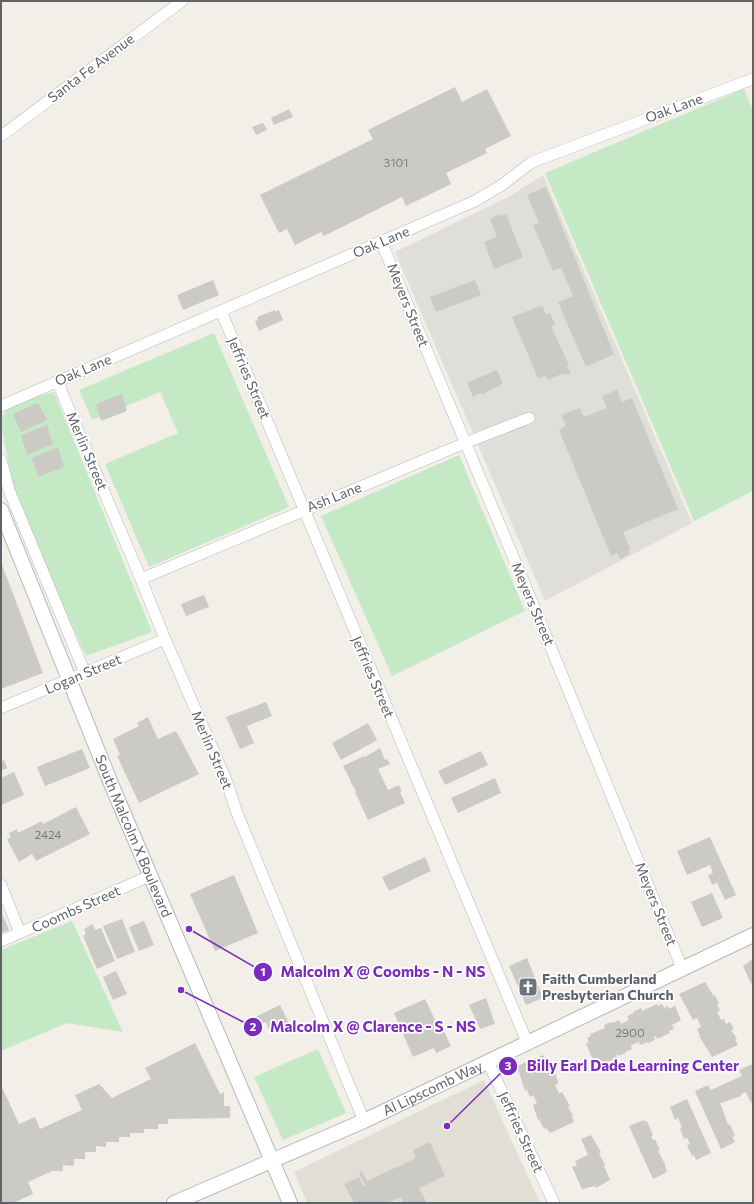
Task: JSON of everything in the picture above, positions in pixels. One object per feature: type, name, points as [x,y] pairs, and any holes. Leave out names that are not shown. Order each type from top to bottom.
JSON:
[{"type":"street","name":"Santa Fe Avenue","points":[[1,136],[166,6],[182,1]]},
{"type":"street","name":"Oak Lane","points":[[3,405],[476,201],[502,185],[532,162],[753,79]]},
{"type":"street","name":"Meyers Street","points":[[381,241],[540,621],[682,968]]},
{"type":"street","name":"Jeffries Street","points":[[222,311],[527,1042]]},
{"type":"street","name":"Merlin Street","points":[[57,381],[226,780],[237,813],[364,1121]]},
{"type":"street","name":"Ash Lane","points":[[141,579],[465,443],[529,418]]},
{"type":"street","points":[[1,460],[5,491],[85,673]]},
{"type":"street","name":"South Malcolm X Boulevard","points":[[1,510],[150,876],[290,1203]]},
{"type":"street","name":"Logan Street","points":[[1,708],[165,639]]},
{"type":"street","name":"Coombs Street","points":[[1,941],[150,876]]},
{"type":"street","points":[[1,885],[20,933]]},
{"type":"street","name":"Al Lipscomb Way","points":[[174,1203],[364,1121],[753,935]]},
{"type":"street","name":"Jeffries Street","points":[[488,1062],[554,1203]]},
{"type":"shaded area","points":[[543,175],[692,523],[545,601],[395,252],[510,196]]},
{"type":"shaded area","points":[[484,1080],[540,1203],[307,1203],[294,1172]]},
{"type":"green space","points":[[744,89],[753,111],[753,491],[694,521],[545,173]]},
{"type":"green space","points":[[214,333],[289,507],[149,567],[105,464],[178,433],[160,392],[92,420],[79,390]]},
{"type":"green space","points":[[54,392],[152,632],[86,656],[16,502],[1,424],[7,410],[13,406],[21,402]]},
{"type":"green space","points":[[459,455],[525,611],[392,676],[321,516]]},
{"type":"green space","points":[[72,921],[123,1032],[67,1023],[1,1051],[1,950]]},
{"type":"green space","points":[[318,1049],[346,1113],[283,1140],[254,1077]]},
{"type":"building","points":[[455,87],[462,102],[487,89],[511,136],[485,149],[487,153],[446,173],[451,184],[406,206],[402,197],[324,236],[321,232],[295,245],[287,229],[279,233],[260,195],[373,139],[368,130]]},
{"type":"building","points":[[289,109],[293,117],[274,125],[271,118]]},
{"type":"building","points":[[263,123],[267,130],[256,135],[252,127]]},
{"type":"building","points":[[546,187],[614,354],[586,367],[558,302],[573,296],[561,268],[553,271],[533,225],[539,223],[527,195]]},
{"type":"building","points":[[500,214],[501,216],[506,214],[523,257],[494,269],[484,242],[497,237],[490,219]]},
{"type":"building","points":[[213,280],[219,295],[183,310],[177,295]]},
{"type":"building","points":[[475,280],[481,295],[436,312],[430,297]]},
{"type":"building","points":[[542,305],[546,314],[550,313],[555,324],[551,326],[569,365],[567,366],[571,374],[559,375],[548,380],[546,376],[538,378],[512,317]]},
{"type":"building","points":[[275,310],[275,312],[279,310],[283,320],[259,331],[255,321],[258,320],[257,317]]},
{"type":"building","points":[[497,370],[503,384],[483,394],[481,393],[473,397],[467,383]]},
{"type":"building","points":[[617,390],[622,402],[632,398],[678,509],[623,532],[630,549],[628,550],[630,554],[620,559],[617,553],[611,556],[559,430],[566,425],[561,415],[580,408],[584,417],[607,408],[602,396]]},
{"type":"building","points":[[122,394],[127,411],[101,421],[96,404]]},
{"type":"building","points":[[38,403],[47,420],[21,432],[13,414]]},
{"type":"building","points":[[47,425],[53,444],[27,455],[21,435]]},
{"type":"building","points":[[58,447],[64,467],[38,477],[32,458]]},
{"type":"building","points":[[1,562],[43,673],[1,689]]},
{"type":"building","points":[[204,595],[209,607],[186,616],[181,604]]},
{"type":"building","points":[[266,702],[272,716],[247,726],[254,743],[240,749],[226,717]]},
{"type":"building","points":[[148,717],[158,739],[176,731],[199,774],[139,803],[117,756],[120,755],[113,739],[139,726],[137,723]]},
{"type":"building","points":[[368,723],[377,740],[341,760],[332,743]]},
{"type":"building","points":[[380,748],[385,760],[387,759],[390,764],[378,769],[388,790],[399,785],[402,791],[400,792],[405,803],[368,820],[355,792],[356,791],[343,766],[364,756],[365,757]]},
{"type":"building","points":[[82,749],[90,768],[45,786],[37,767]]},
{"type":"building","points":[[481,751],[488,765],[445,785],[438,771]]},
{"type":"building","points":[[1,758],[2,761],[4,760],[7,768],[1,771]]},
{"type":"building","points":[[14,772],[24,795],[1,805],[1,778]]},
{"type":"building","points":[[495,778],[501,793],[458,813],[451,798]]},
{"type":"building","points":[[76,807],[90,834],[36,861],[32,854],[19,862],[7,839],[11,837],[9,833],[17,829],[18,833],[42,821],[43,824]]},
{"type":"building","points":[[710,837],[736,895],[725,900],[717,883],[712,885],[708,875],[713,873],[710,865],[687,875],[677,851]]},
{"type":"building","points":[[425,857],[431,871],[389,891],[382,877]]},
{"type":"building","points":[[234,875],[258,933],[215,951],[190,894]]},
{"type":"building","points":[[712,893],[723,918],[702,927],[691,902]]},
{"type":"building","points":[[1,911],[9,930],[1,933]]},
{"type":"building","points":[[122,919],[135,952],[117,959],[103,926]]},
{"type":"building","points":[[144,921],[154,945],[139,951],[129,927]]},
{"type":"building","points":[[93,924],[95,930],[101,928],[115,961],[97,969],[83,936],[86,934],[84,929]]},
{"type":"building","points":[[527,958],[543,998],[526,1005],[509,966]]},
{"type":"building","points":[[753,959],[753,988],[743,966]]},
{"type":"building","points":[[116,971],[127,994],[113,1000],[103,977]]},
{"type":"building","points":[[705,982],[713,995],[712,996],[715,995],[719,1003],[717,1004],[720,1010],[717,1012],[721,1020],[724,1019],[726,1024],[730,1022],[734,1029],[731,1030],[737,1039],[735,1040],[738,1045],[712,1057],[699,1036],[700,1035],[697,1029],[701,1027],[697,1018],[693,1020],[679,994]]},
{"type":"building","points":[[486,998],[495,1024],[480,1029],[469,1005]]},
{"type":"building","points":[[425,999],[438,1026],[441,1025],[451,1046],[436,1053],[434,1048],[413,1057],[394,1013]]},
{"type":"building","points":[[657,1004],[658,1006],[662,1004],[664,1008],[668,1006],[669,1009],[675,1006],[681,1020],[672,1025],[674,1029],[669,1031],[670,1033],[657,1039],[656,1036],[654,1037],[655,1040],[648,1043],[647,1042],[640,1045],[639,1042],[631,1045],[632,1049],[625,1052],[626,1053],[618,1056],[616,1054],[617,1058],[604,1063],[603,1061],[598,1063],[596,1059],[593,1060],[586,1044],[589,1042],[587,1038],[591,1036],[590,1034],[605,1028],[604,1025],[611,1022],[612,1023],[619,1020],[621,1024],[629,1020],[627,1016],[634,1013],[633,1012],[641,1008],[642,1011]]},
{"type":"building","points":[[280,1005],[289,1023],[270,1032],[266,1022],[257,1026],[253,1018]]},
{"type":"building","points":[[195,1043],[220,1094],[224,1092],[224,1106],[230,1106],[230,1118],[168,1119],[168,1124],[158,1124],[158,1129],[144,1129],[144,1133],[130,1133],[130,1137],[119,1137],[119,1142],[106,1142],[106,1147],[96,1146],[96,1152],[85,1152],[85,1159],[74,1159],[74,1166],[63,1165],[63,1171],[52,1171],[28,1182],[33,1194],[13,1203],[1,1203],[1,1085],[19,1124],[35,1117],[40,1129],[82,1110],[75,1095],[99,1084],[112,1098],[151,1079],[145,1068]]},
{"type":"building","points":[[543,1055],[550,1069],[553,1068],[558,1084],[555,1085],[559,1093],[562,1092],[570,1106],[568,1107],[573,1116],[574,1122],[550,1133],[546,1128],[544,1129],[540,1121],[541,1119],[538,1120],[533,1105],[537,1103],[533,1095],[530,1097],[527,1090],[525,1091],[517,1066]]},
{"type":"building","points":[[753,1064],[753,1103],[751,1103],[746,1092],[741,1094],[741,1096],[718,1104],[721,1105],[728,1125],[730,1124],[735,1136],[732,1137],[735,1142],[721,1149],[695,1091],[708,1085],[711,1090],[742,1076],[739,1070]]},
{"type":"building","points":[[687,1099],[711,1153],[696,1160],[694,1155],[692,1156],[687,1145],[690,1144],[687,1138],[684,1139],[680,1128],[682,1127],[678,1118],[675,1120],[670,1107]]},
{"type":"building","points":[[644,1120],[645,1122],[647,1121],[653,1135],[651,1136],[653,1140],[655,1139],[660,1150],[658,1151],[666,1166],[667,1172],[653,1179],[629,1126]]},
{"type":"building","points":[[591,1135],[601,1152],[599,1153],[610,1180],[596,1188],[595,1186],[582,1189],[572,1167],[577,1165],[575,1161],[588,1155],[581,1139]]},
{"type":"building","points":[[430,1142],[445,1176],[419,1188],[427,1203],[403,1203],[401,1197],[388,1203],[354,1203],[344,1184],[359,1177],[363,1186],[365,1185],[359,1173],[362,1171],[367,1181],[416,1158],[413,1150]]},
{"type":"place","name":"Malcolm X @ Coombs - N - NS","points":[[189,929]]},
{"type":"place","name":"Faith Cumberland Presbyterian Church","points":[[528,987]]},
{"type":"place","name":"Malcolm X @ Clarence - S - NS","points":[[181,990]]},
{"type":"place","name":"Billy Earl Dade Learning Center","points":[[447,1126]]}]
